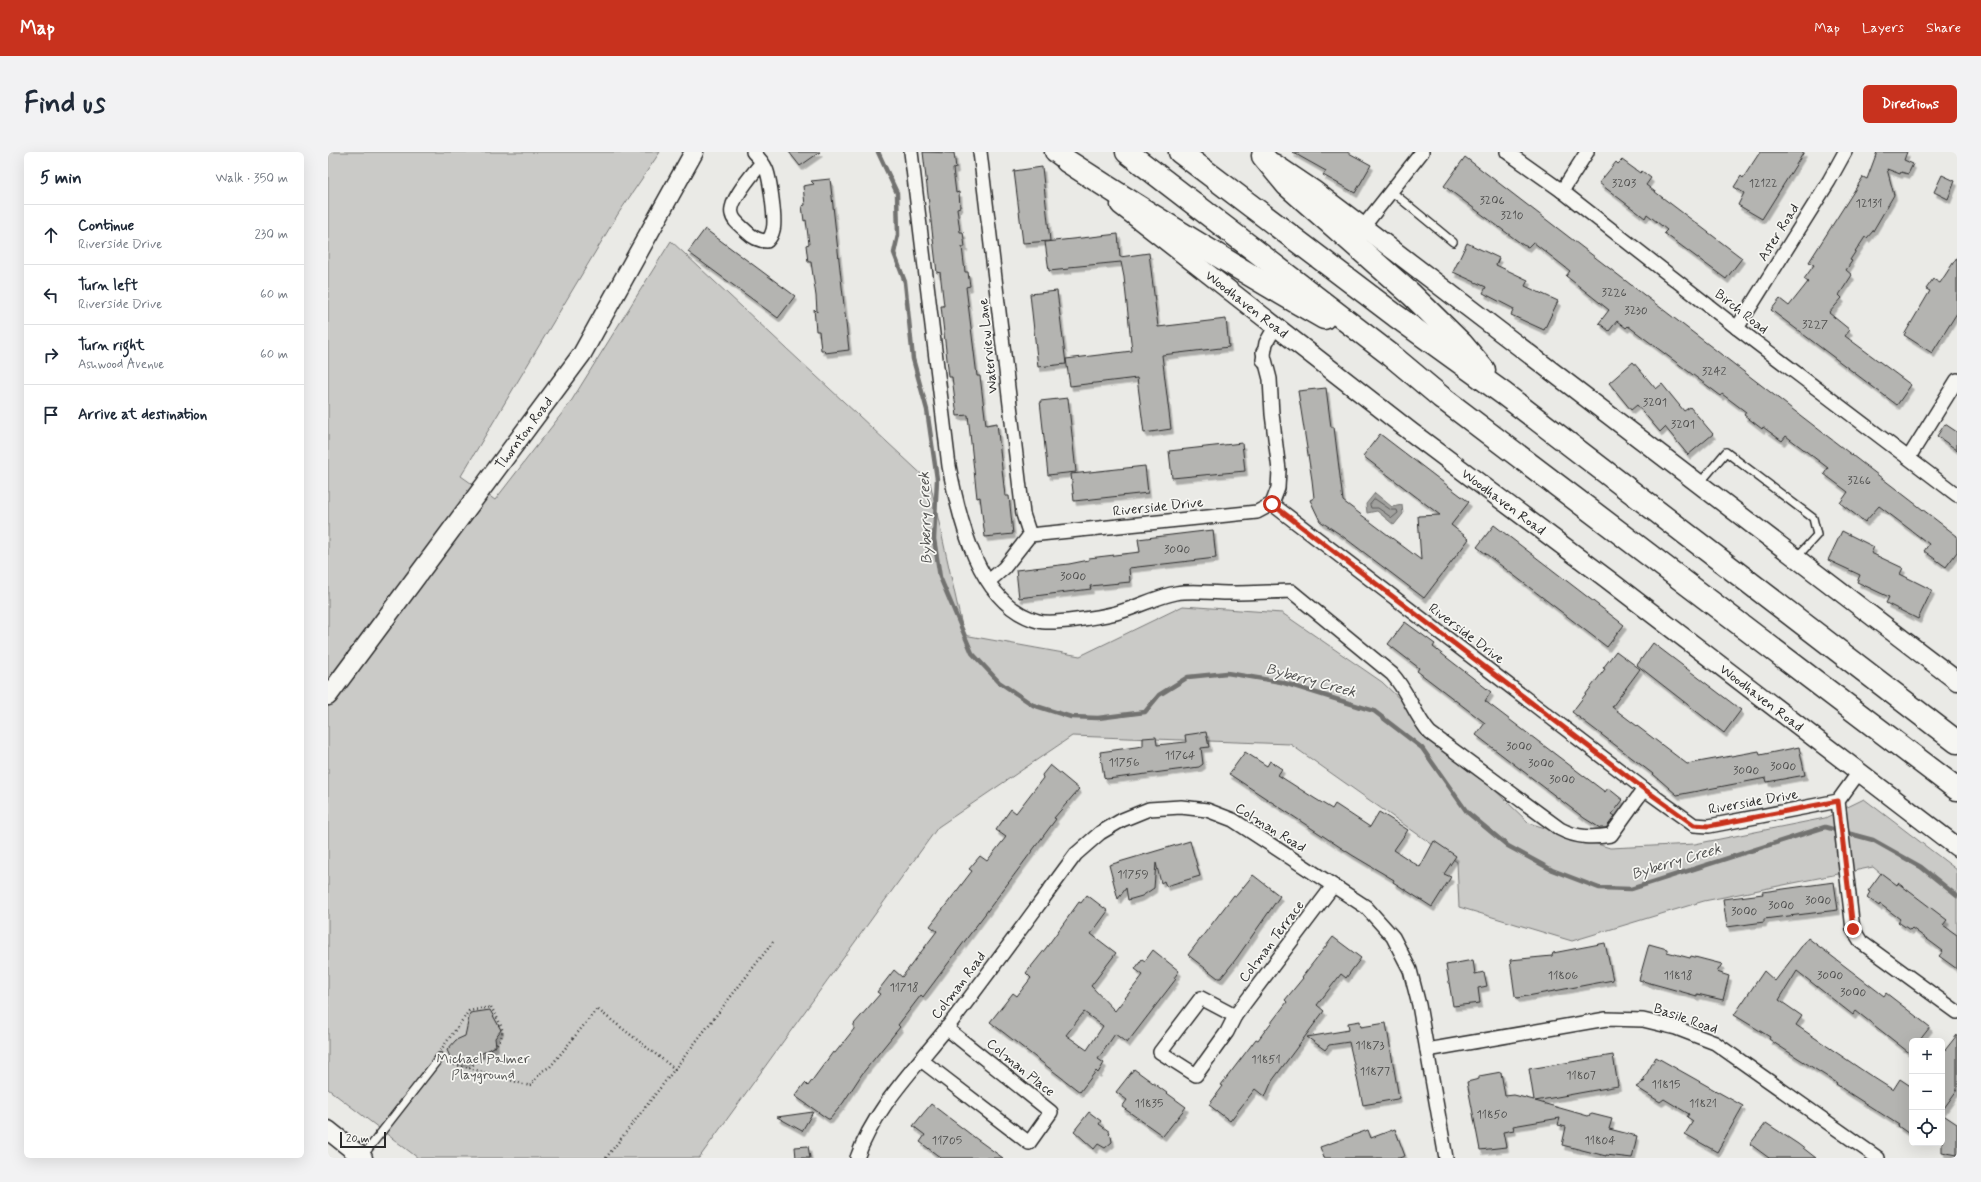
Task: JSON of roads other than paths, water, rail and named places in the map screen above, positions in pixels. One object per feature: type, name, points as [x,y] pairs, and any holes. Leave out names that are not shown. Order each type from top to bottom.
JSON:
[{"type":"highway","points":[[1127,152],[1392,356],[1441,397],[1957,790]]},
{"type":"highway","points":[[1180,152],[1396,316],[1504,394],[1957,742]]},
{"type":"highway","points":[[1262,153],[1286,185],[1412,295],[1456,338],[1504,394]]},
{"type":"highway","points":[[1061,156],[1124,199],[1266,285],[1392,356]]},
{"type":"main road","name":"Thornton Road","points":[[328,696],[582,354],[694,152]]},
{"type":"main road","points":[[1262,153],[1363,227],[1957,681]]},
{"type":"main road","name":"Woodhaven Road","points":[[1061,156],[1119,205],[1411,432],[1606,578],[1957,847]]},
{"type":"main road","points":[[328,1130],[363,1157]]},
{"type":"street","points":[[753,152],[762,162],[769,176],[774,229],[771,237],[767,241],[753,238],[735,221],[731,207],[735,198],[762,162]]},
{"type":"street","points":[[911,152],[949,466],[963,529],[974,556],[998,594],[1010,606],[1026,616],[1046,623],[1116,613],[1174,594],[1188,592],[1226,593],[1291,591],[1392,674],[1401,684],[1416,715],[1430,733],[1560,829],[1570,834],[1584,837],[1611,835],[1644,789]]},
{"type":"street","name":"Waterview Lane","points":[[980,152],[1023,514],[1030,535]]},
{"type":"street","points":[[1363,227],[1422,152]]},
{"type":"street","name":"Birch Road","points":[[1508,152],[1562,191],[1737,328],[1909,457],[1957,495]]},
{"type":"street","points":[[1562,191],[1587,152]]},
{"type":"street","name":"Aster Road","points":[[1737,328],[1829,181],[1845,152]]},
{"type":"street","points":[[1272,504],[1278,488],[1279,470],[1272,414],[1270,379],[1263,352],[1275,327]]},
{"type":"street","points":[[1909,457],[1957,380]]},
{"type":"street","name":"Riverside Drive","points":[[1030,535],[1257,512],[1272,504],[1644,789],[1688,821],[1701,826],[1838,801]]},
{"type":"street","points":[[989,581],[1004,568],[1030,535]]},
{"type":"street","points":[[1858,772],[1838,801],[1852,921],[1856,935],[1861,942],[1957,1012]]},
{"type":"street","name":"Colman Road","points":[[856,1158],[867,1134],[884,1107],[946,1028],[1076,854],[1100,833],[1122,820],[1149,809],[1181,807],[1207,810],[1233,820],[1366,907],[1393,937],[1410,970],[1427,1050],[1446,1158]]},
{"type":"street","name":"Colman Terrace","points":[[1235,1016],[1201,998],[1160,1052],[1196,1075],[1227,1032],[1235,1016],[1333,886]]},
{"type":"street","name":"Basile Road","points":[[1427,1050],[1606,1019],[1643,1020],[1676,1028],[1714,1043],[1878,1158]]},
{"type":"street","name":"Colman Place","points":[[921,1060],[1029,1143],[1051,1112],[946,1028]]},
{"type":"lane","points":[[1392,192],[1453,242]]},
{"type":"lane","points":[[1699,484],[1726,452],[1813,518],[1817,535],[1796,559]]},
{"type":"lane","points":[[363,1157],[440,1057]]},
{"type":"water","points":[[1375,493],[1392,507],[1402,505],[1403,514],[1394,525],[1377,511],[1367,513],[1366,504]]},
{"type":"waterway","name":"Byberry Creek","points":[[878,152],[897,193],[898,235],[894,253],[905,282],[913,359],[927,410],[937,479],[934,539],[940,577],[972,653],[999,682],[1033,705],[1071,717],[1098,718],[1145,712],[1159,695],[1188,677],[1227,673],[1281,682],[1374,711],[1422,748],[1467,812],[1508,846],[1552,870],[1599,888],[1631,889],[1825,827],[1873,840],[1921,867],[1957,896]]},
{"type":"park label","name":"Michael Palmer Playground","points":[[483,1066]]}]
